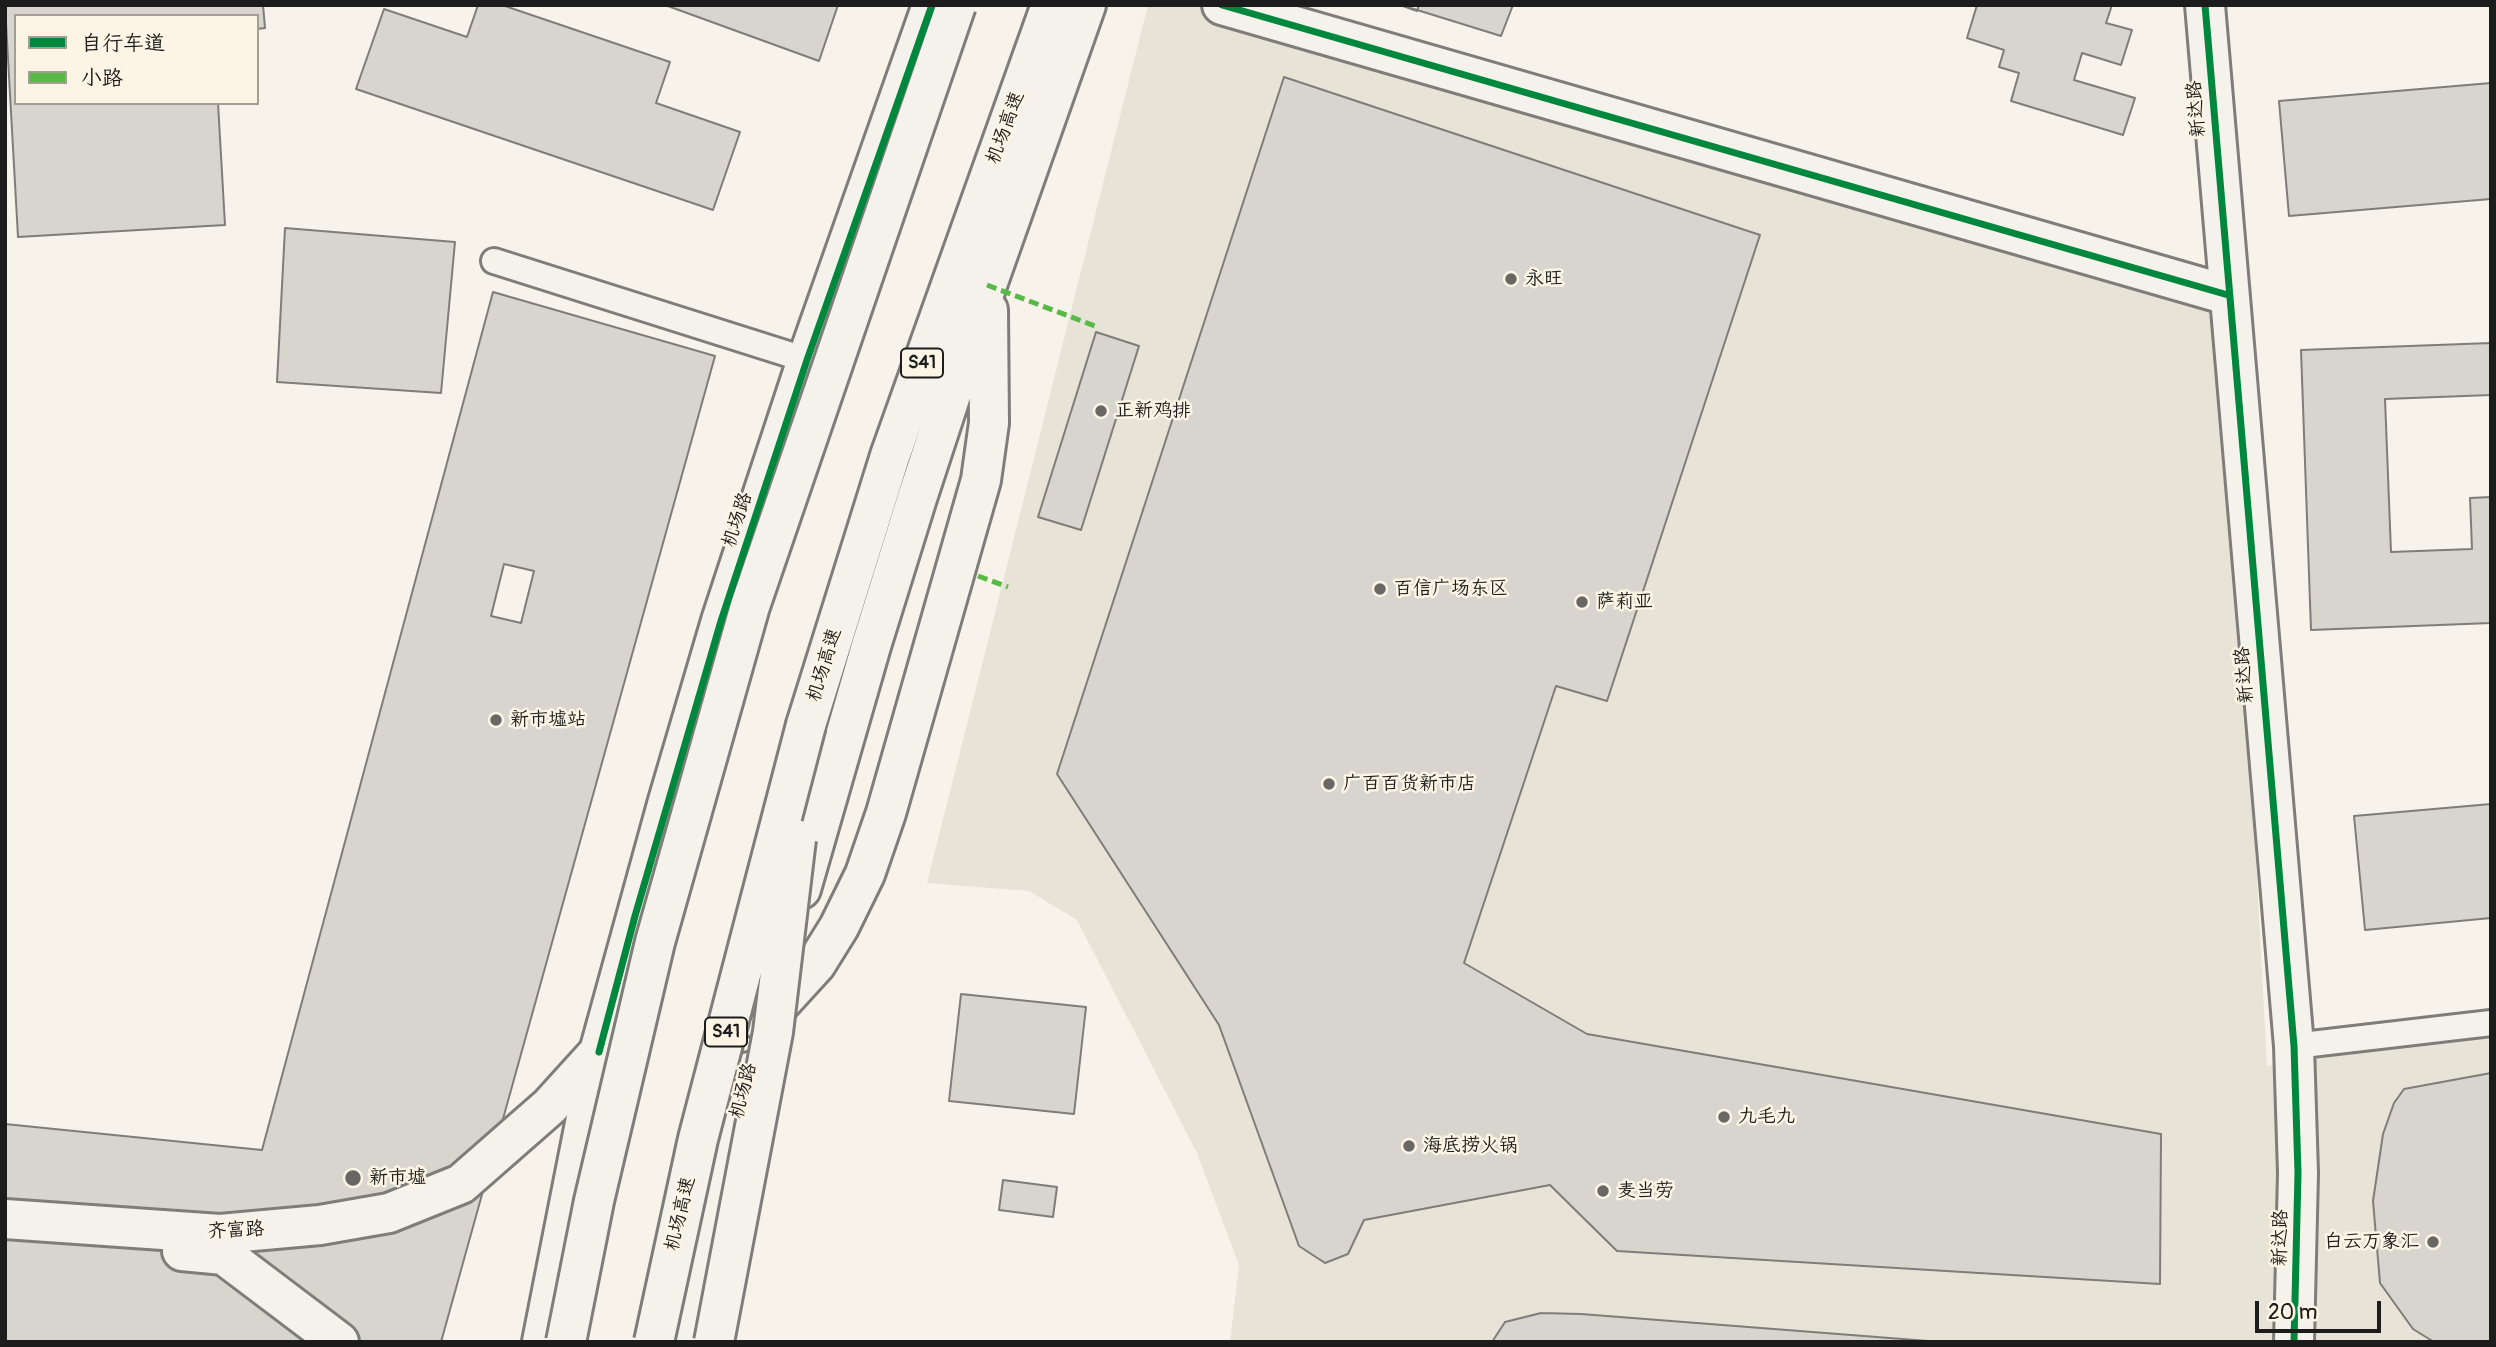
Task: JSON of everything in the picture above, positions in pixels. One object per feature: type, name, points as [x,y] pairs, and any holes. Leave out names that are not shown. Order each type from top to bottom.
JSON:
[{"type":"main road","name":"机场路","points":[[544,1342],[599,1052],[639,903],[714,647],[807,360],[932,5]]},
{"type":"main road","points":[[544,1342],[750,606],[956,5]]},
{"type":"main road","name":"机场高速","points":[[654,1342],[698,1139],[806,725],[890,456],[1051,5]]},
{"type":"main road","name":"机场路","points":[[687,1342],[762,1024],[870,646],[987,285],[1086,5]]},
{"type":"main road","points":[[1222,5],[2228,295]]},
{"type":"main road","name":"新达路","points":[[2205,5],[2294,1046],[2298,1173],[2294,1342]]},
{"type":"main road","points":[[762,1024],[816,964],[839,927],[864,874],[886,813],[981,480],[989,423],[987,285]]},
{"type":"main road","points":[[714,1342],[766,1068],[785,945],[806,725]]},
{"type":"main road","points":[[566,1342],[594,1201],[654,942]]},
{"type":"main road","name":"齐富路","points":[[5,1219],[220,1234],[320,1225],[389,1213],[461,1184],[550,1106],[599,1052]]},
{"type":"main road","name":"齐富路","points":[[5,1234],[224,1255],[339,1342]]},
{"type":"lane","points":[[494,261],[807,360]]},
{"type":"lane","points":[[2294,1046],[2491,1023]]},
{"type":"shaded area","points":[[1148,5],[1203,5],[2226,303],[2267,1066],[2491,1033],[2491,1342],[1230,1342],[1239,1265],[1197,1153],[1077,920],[1029,891],[927,883]]},
{"type":"building","points":[[5,5],[263,5],[265,28],[259,29],[259,14],[14,14],[14,105],[218,105],[225,225],[18,237]]},
{"type":"building","points":[[478,5],[502,5],[670,62],[656,103],[740,132],[713,210],[356,89],[384,9],[467,37]]},
{"type":"building","points":[[665,5],[838,5],[819,61]]},
{"type":"building","points":[[1400,5],[1419,5],[1417,11]]},
{"type":"building","points":[[1401,5],[1513,5],[1501,36]]},
{"type":"building","points":[[1977,5],[2112,5],[2106,23],[2132,30],[2121,65],[2082,53],[2074,80],[2135,98],[2123,135],[2011,101],[2019,73],[1999,67],[2004,50],[1967,38]]},
{"type":"building","name":"百信广场东区","points":[[1284,77],[1760,235],[1607,701],[1556,686],[1464,963],[1587,1034],[2161,1134],[2160,1284],[1617,1251],[1550,1185],[1364,1220],[1348,1254],[1325,1263],[1299,1246],[1219,1025],[1057,774]]},
{"type":"building","points":[[2491,83],[2491,199],[2289,216],[2279,101]]},
{"type":"building","points":[[285,228],[455,242],[441,393],[277,382]]},
{"type":"building","name":"新市墟站","points":[[493,292],[715,356],[441,1342],[5,1342],[5,1124],[262,1150]]},
{"type":"building","points":[[1096,332],[1139,346],[1081,530],[1038,517]]},
{"type":"building","points":[[2491,343],[2491,395],[2385,399],[2391,552],[2472,549],[2470,498],[2491,497],[2491,623],[2311,630],[2301,350]]},
{"type":"building","points":[[504,564],[534,571],[521,623],[491,616]]},
{"type":"building","points":[[2491,804],[2491,918],[2365,930],[2354,816]]},
{"type":"building","points":[[961,994],[1086,1007],[1074,1114],[949,1101]]},
{"type":"building","name":"白云万象汇","points":[[2491,1073],[2491,1342],[2434,1342],[2413,1329],[2380,1283],[2373,1201],[2383,1134],[2394,1103],[2404,1089]]},
{"type":"building","points":[[1003,1180],[1057,1187],[1053,1217],[999,1210]]},
{"type":"building","points":[[1541,1313],[1941,1342],[1492,1342],[1505,1322]]},
{"type":"marked path","points":[[987,285],[1095,326]]},
{"type":"marked path","points":[[978,576],[1008,587]]},
{"type":"cycle path","points":[[599,1052],[635,916],[721,621],[807,360],[932,5]]},
{"type":"cycle path","points":[[1222,5],[2228,295]]},
{"type":"cycle path","points":[[2205,5],[2294,1046],[2298,1173],[2294,1342]]},
{"type":"place","name":"永旺","points":[[1511,279]]},
{"type":"place","name":"正新鸡排","points":[[1101,411]]},
{"type":"place","name":"百信广场东区","points":[[1380,589]]},
{"type":"place","name":"萨莉亚","points":[[1582,602]]},
{"type":"place","name":"新市墟站","points":[[496,720]]},
{"type":"place","name":"广百百货新市店","points":[[1329,784]]},
{"type":"place","name":"九毛九","points":[[1724,1117]]},
{"type":"place","name":"海底捞火锅","points":[[1409,1146]]},
{"type":"place","name":"新市墟","points":[[353,1178]]},
{"type":"place","name":"麦当劳","points":[[1603,1191]]},
{"type":"place","name":"白云万象汇","points":[[2433,1242]]}]
